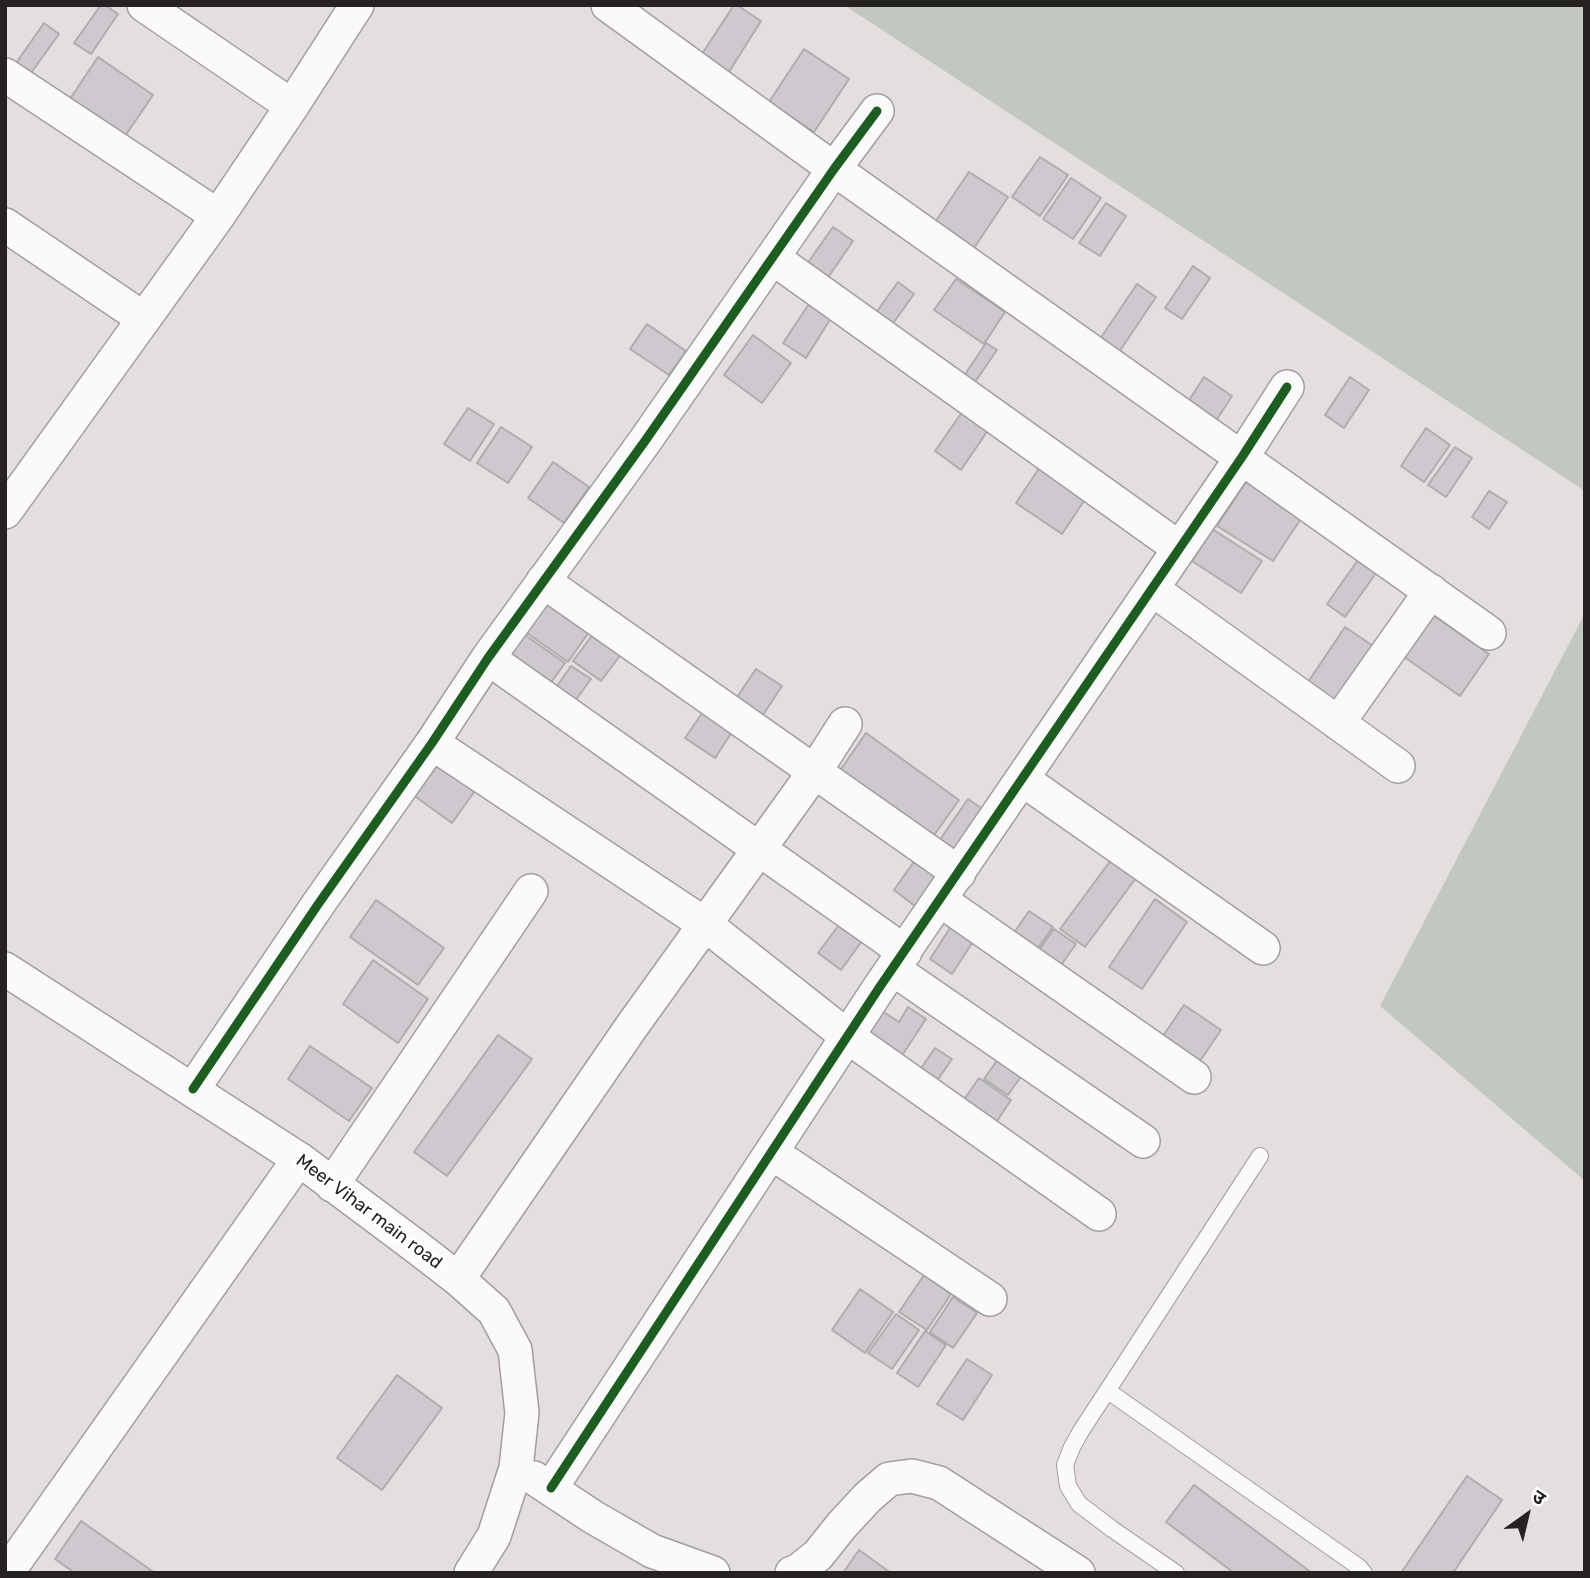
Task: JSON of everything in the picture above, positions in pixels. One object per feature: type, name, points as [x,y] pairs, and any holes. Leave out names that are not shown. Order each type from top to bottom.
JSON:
[{"type":"street","points":[[144,5],[292,106]]},
{"type":"street","points":[[608,5],[834,169],[1489,633]]},
{"type":"street","points":[[5,512],[218,216],[292,106],[343,10]]},
{"type":"street","points":[[5,75],[218,216]]},
{"type":"street","points":[[193,1089],[432,743],[488,657],[645,441],[877,111]]},
{"type":"street","points":[[5,225],[144,319]]},
{"type":"street","points":[[773,258],[1179,548]]},
{"type":"street","points":[[551,1488],[899,960],[1287,387]]},
{"type":"street","points":[[543,581],[959,873]]},
{"type":"street","points":[[1152,589],[1398,766]]},
{"type":"street","points":[[1338,723],[1431,591]]},
{"type":"street","points":[[488,657],[759,850],[899,960],[1143,1141]]},
{"type":"street","points":[[458,1279],[632,1026],[815,771],[845,724]]},
{"type":"street","points":[[432,743],[706,925],[848,1037],[1099,1214]]},
{"type":"street","points":[[1022,779],[1263,948]]},
{"type":"street","points":[[332,1185],[531,891]]},
{"type":"street","points":[[940,900],[1194,1077]]},
{"type":"street","name":"Meer Vihar main road","points":[[5,969],[299,1159],[458,1279],[494,1311],[515,1350],[522,1413],[516,1468],[494,1536],[471,1573]]},
{"type":"street","points":[[772,1153],[990,1299]]},
{"type":"street","points":[[7,1573],[299,1159]]},
{"type":"street","points":[[516,1468],[652,1551],[713,1573]]},
{"type":"street","points":[[792,1573],[818,1555],[859,1506],[889,1479],[912,1476],[939,1483],[1078,1573]]},
{"type":"lane","points":[[1176,1573],[1079,1504],[1068,1486],[1065,1465],[1072,1447],[1260,1156]]},
{"type":"lane","points":[[1108,1391],[1364,1573]]},
{"type":"shaded area","points":[[844,5],[1585,5],[1585,491]]},
{"type":"shaded area","points":[[1585,613],[1585,1181],[1380,1006]]},
{"type":"building","points":[[101,5],[118,14],[91,54],[74,43]]},
{"type":"building","points":[[734,5],[761,21],[727,75],[700,57]]},
{"type":"building","points":[[44,23],[59,34],[26,80],[12,69]]},
{"type":"building","points":[[804,49],[849,79],[814,132],[769,102]]},
{"type":"building","points":[[98,57],[153,95],[119,145],[64,108]]},
{"type":"building","points":[[1040,157],[1068,175],[1040,216],[1012,197]]},
{"type":"building","points":[[969,172],[1008,197],[970,254],[931,228]]},
{"type":"building","points":[[1071,178],[1101,198],[1073,239],[1043,219]]},
{"type":"building","points":[[1106,203],[1126,216],[1100,256],[1079,243]]},
{"type":"building","points":[[833,227],[853,241],[827,279],[807,264]]},
{"type":"building","points":[[1193,266],[1210,278],[1182,319],[1165,308]]},
{"type":"building","points":[[956,279],[1005,312],[984,344],[934,310]]},
{"type":"building","points":[[898,282],[914,294],[889,329],[873,317]]},
{"type":"building","points":[[1137,284],[1156,297],[1115,358],[1096,345]]},
{"type":"building","points":[[809,304],[831,318],[806,358],[783,343]]},
{"type":"building","points":[[647,324],[686,351],[669,375],[630,349]]},
{"type":"building","points":[[753,335],[791,363],[762,403],[724,375]]},
{"type":"building","points":[[986,343],[997,350],[966,395],[956,388]]},
{"type":"building","points":[[1204,377],[1232,396],[1212,427],[1184,408]]},
{"type":"building","points":[[1350,377],[1369,390],[1344,428],[1325,415]]},
{"type":"building","points":[[967,405],[993,423],[961,470],[935,451]]},
{"type":"building","points":[[468,408],[494,424],[470,461],[444,444]]},
{"type":"building","points":[[501,427],[532,447],[508,483],[477,463]]},
{"type":"building","points":[[1426,428],[1450,445],[1424,482],[1401,466]]},
{"type":"building","points":[[1455,447],[1472,458],[1446,497],[1428,485]]},
{"type":"building","points":[[553,462],[589,487],[564,523],[528,498]]},
{"type":"building","points":[[1042,464],[1088,495],[1062,534],[1016,503]]},
{"type":"building","points":[[1246,482],[1302,517],[1273,561],[1217,526]]},
{"type":"building","points":[[1489,491],[1507,502],[1489,529],[1472,517]]},
{"type":"building","points":[[1212,529],[1262,561],[1241,593],[1192,561]]},
{"type":"building","points":[[1358,560],[1376,573],[1345,617],[1327,604]]},
{"type":"building","points":[[545,601],[589,632],[568,662],[524,631]]},
{"type":"building","points":[[1430,613],[1489,654],[1460,696],[1400,654]]},
{"type":"building","points":[[1345,627],[1382,652],[1341,713],[1304,688]]},
{"type":"building","points":[[522,633],[565,663],[542,695],[499,665]]},
{"type":"building","points":[[594,633],[622,653],[601,681],[573,661]]},
{"type":"building","points":[[571,666],[591,679],[567,712],[548,699]]},
{"type":"building","points":[[756,669],[782,686],[759,721],[733,703]]},
{"type":"building","points":[[705,709],[734,729],[715,758],[685,738]]},
{"type":"building","points":[[866,733],[959,800],[932,838],[839,772]]},
{"type":"building","points":[[440,750],[482,781],[452,823],[409,792]]},
{"type":"building","points":[[968,799],[985,811],[954,856],[937,844]]},
{"type":"building","points":[[918,856],[945,875],[920,910],[894,890]]},
{"type":"building","points":[[1111,860],[1136,878],[1085,947],[1060,929]]},
{"type":"building","points":[[1155,899],[1187,922],[1142,989],[1109,967]]},
{"type":"building","points":[[376,900],[444,948],[418,985],[350,937]]},
{"type":"building","points":[[1029,911],[1053,927],[1030,959],[1007,943]]},
{"type":"building","points":[[844,918],[867,934],[841,970],[818,953]]},
{"type":"building","points":[[952,925],[974,940],[952,974],[930,959]]},
{"type":"building","points":[[1054,929],[1076,944],[1054,975],[1032,960]]},
{"type":"building","points":[[373,960],[428,999],[398,1043],[343,1004]]},
{"type":"building","points":[[1184,1005],[1221,1030],[1200,1061],[1163,1036]]},
{"type":"building","points":[[908,1007],[926,1019],[897,1063],[862,1040],[882,1011],[899,1022]]},
{"type":"building","points":[[498,1035],[532,1059],[447,1176],[414,1152]]},
{"type":"building","points":[[310,1046],[372,1088],[349,1121],[288,1079]]},
{"type":"building","points":[[935,1048],[952,1059],[932,1088],[915,1077]]},
{"type":"building","points":[[1003,1052],[1027,1068],[1008,1095],[984,1079]]},
{"type":"building","points":[[979,1078],[1011,1100],[991,1130],[959,1107]]},
{"type":"building","points":[[924,1275],[951,1294],[927,1330],[899,1312]]},
{"type":"building","points":[[860,1289],[893,1312],[865,1353],[832,1330]]},
{"type":"building","points":[[953,1297],[977,1313],[953,1348],[930,1332]]},
{"type":"building","points":[[896,1314],[919,1330],[892,1369],[868,1353]]},
{"type":"building","points":[[925,1331],[946,1345],[918,1387],[897,1373]]},
{"type":"building","points":[[967,1359],[992,1375],[963,1420],[937,1404]]},
{"type":"building","points":[[397,1375],[442,1408],[382,1490],[337,1458]]},
{"type":"building","points":[[1467,1476],[1502,1500],[1453,1573],[1401,1573]]},
{"type":"building","points":[[1194,1485],[1312,1573],[1234,1573],[1166,1522]]},
{"type":"building","points":[[81,1521],[155,1573],[75,1573],[55,1559]]},
{"type":"building","points":[[859,1550],[891,1573],[843,1573]]},
{"type":"cycle path","points":[[193,1089],[488,658],[645,441],[877,111]]},
{"type":"cycle path","points":[[551,1488],[879,988],[1287,387]]}]
